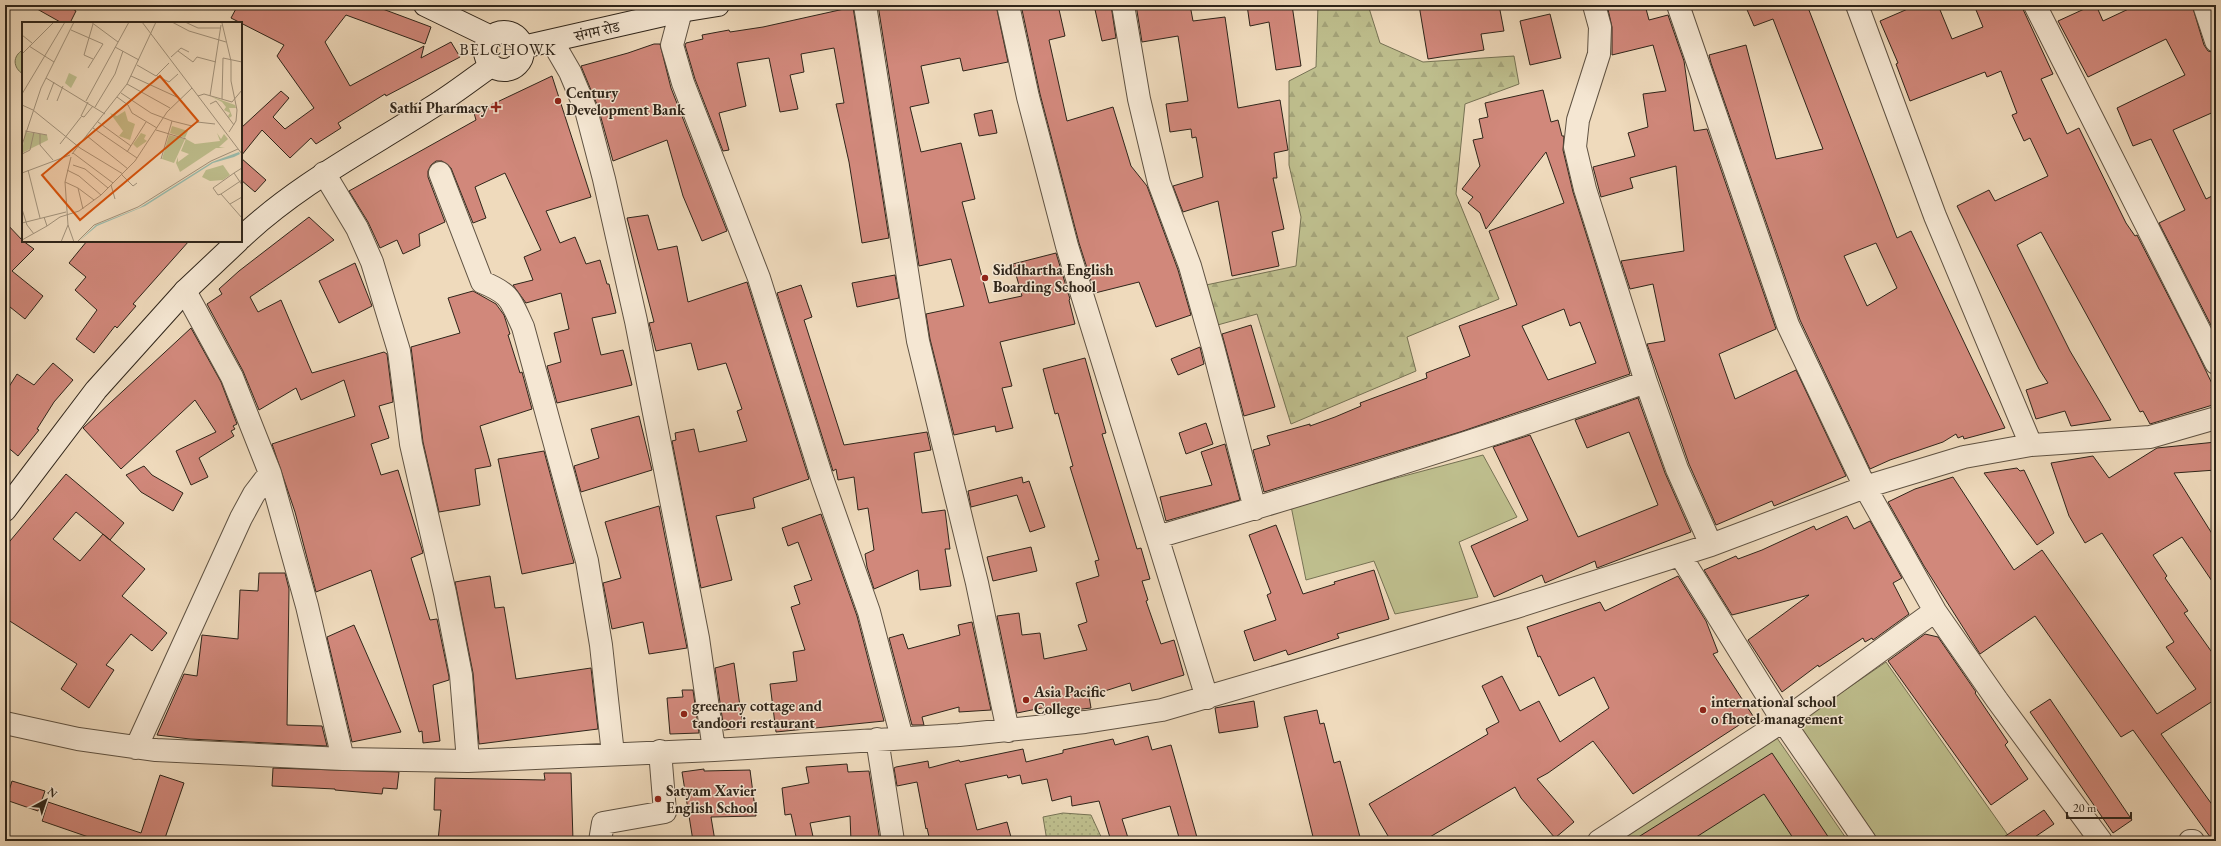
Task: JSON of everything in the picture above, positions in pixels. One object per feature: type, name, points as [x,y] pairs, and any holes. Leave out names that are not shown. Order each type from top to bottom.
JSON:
[{"type":"street","points":[[425,5],[491,37]]},
{"type":"street","name":"संगम रोड","points":[[523,47],[680,8],[718,5]]},
{"type":"street","points":[[865,5],[918,341],[977,583],[1008,731]]},
{"type":"street","points":[[1008,5],[1028,97],[1067,246],[1207,698]]},
{"type":"street","points":[[1123,5],[1138,99],[1159,183],[1190,266],[1213,347],[1255,509]]},
{"type":"street","points":[[1594,5],[1600,27],[1599,54],[1578,120],[1575,147],[1585,189],[1646,382],[1677,468],[1711,545]]},
{"type":"street","points":[[1678,5],[1788,325],[1865,487],[1935,611],[1997,700],[2101,841]]},
{"type":"street","points":[[1857,5],[1935,216],[2031,445]]},
{"type":"street","points":[[2035,5],[2216,363]]},
{"type":"street","points":[[2204,5],[2216,40]]},
{"type":"street","points":[[680,8],[672,45],[683,83],[760,278],[822,478],[869,612],[902,738]]},
{"type":"street","points":[[497,33],[510,33],[520,41],[523,47],[522,59],[514,68],[502,71],[491,66],[485,54],[485,48],[491,37],[497,33]]},
{"type":"street","points":[[552,41],[570,72],[586,110],[604,179],[636,321],[697,630],[714,750]]},
{"type":"street","points":[[242,237],[255,224],[324,174],[430,109],[491,66]]},
{"type":"street","points":[[440,173],[482,282],[502,290],[510,298],[523,327],[587,561],[601,645],[613,754]]},
{"type":"street","points":[[324,174],[357,228],[372,262],[399,350],[411,444],[445,593],[461,675],[468,761]]},
{"type":"street","points":[[5,510],[96,390],[185,291],[237,242]]},
{"type":"street","points":[[185,291],[232,377],[270,472],[307,606],[343,759]]},
{"type":"street","points":[[1157,537],[1255,509],[1528,424],[1646,382]]},
{"type":"street","points":[[5,722],[78,739],[156,750],[343,759],[468,761],[660,751],[714,750],[1008,731],[1162,710],[1513,608],[1711,545],[1865,487],[1964,457],[2031,445],[2150,437],[2216,418]]},
{"type":"street","points":[[136,748],[241,518],[254,494],[270,472]]},
{"type":"street","points":[[1680,555],[1783,721],[1865,841]]},
{"type":"street","points":[[1599,841],[1783,721],[1935,611]]},
{"type":"street","points":[[877,739],[892,841]]},
{"type":"street","points":[[600,841],[603,823],[665,812],[660,751]]},
{"type":"green space","points":[[1318,5],[1368,5],[1380,43],[1423,62],[1514,56],[1519,84],[1465,104],[1456,194],[1499,299],[1407,337],[1416,371],[1291,424],[1257,314],[1214,326],[1206,285],[1296,266],[1301,217],[1289,165],[1289,81],[1316,67]]},
{"type":"green space","points":[[22,51],[22,73],[17,69],[15,62],[19,53]]},
{"type":"green space","points":[[1483,455],[1517,517],[1459,542],[1478,597],[1395,614],[1374,561],[1306,580],[1291,506]]},
{"type":"green space","points":[[1886,662],[2012,841],[1879,841],[1797,723]]},
{"type":"green space","points":[[1777,738],[1848,841],[1615,841]]},
{"type":"green space","points":[[1063,813],[1091,815],[1103,841],[1047,841],[1043,817]]},
{"type":"building","points":[[30,5],[66,5],[76,11],[70,22],[60,22]]},
{"type":"building","points":[[238,5],[372,5],[431,27],[425,44],[346,15],[325,42],[350,86],[424,46],[421,58],[451,42],[460,57],[386,96],[385,94],[338,123],[341,128],[316,144],[311,138],[290,158],[262,130],[242,155],[242,127],[281,91],[289,98],[273,117],[285,129],[314,108],[277,56],[284,45],[242,24],[242,22],[231,18]]},
{"type":"building","points":[[878,5],[996,5],[1008,62],[963,71],[960,58],[921,66],[929,103],[910,107],[921,152],[961,143],[975,199],[962,202],[989,303],[1022,296],[1013,264],[1056,253],[1070,299],[1075,324],[1000,342],[1012,386],[1002,388],[1013,428],[996,432],[995,426],[954,435],[930,339],[926,314],[964,306],[951,259],[919,266]]},
{"type":"building","points":[[1021,5],[1058,5],[1065,36],[1049,40],[1067,121],[1113,107],[1131,166],[1147,186],[1178,270],[1191,315],[1156,327],[1139,282],[1095,293],[1079,243],[1040,94]]},
{"type":"building","points":[[1094,5],[1111,5],[1116,38],[1102,41]]},
{"type":"building","points":[[1136,5],[1190,5],[1193,21],[1225,17],[1238,108],[1280,100],[1288,150],[1274,153],[1277,178],[1273,178],[1284,229],[1272,232],[1279,266],[1232,276],[1218,201],[1183,212],[1173,186],[1203,177],[1196,137],[1192,138],[1191,129],[1170,132],[1166,104],[1188,101],[1178,36],[1142,42]]},
{"type":"building","points":[[1247,5],[1292,5],[1301,66],[1276,70],[1269,22],[1250,26]]},
{"type":"building","points":[[1419,5],[1499,5],[1504,31],[1481,34],[1484,50],[1428,59]]},
{"type":"building","points":[[1607,5],[1645,5],[1649,20],[1668,15],[1684,61],[1694,131],[1707,129],[1776,329],[1719,354],[1735,399],[1796,370],[1846,476],[1774,506],[1772,501],[1716,525],[1689,464],[1647,344],[1665,341],[1653,284],[1630,289],[1621,261],[1684,251],[1676,166],[1630,178],[1633,188],[1601,197],[1593,167],[1635,156],[1628,133],[1648,127],[1643,94],[1666,91],[1653,45],[1612,55],[1612,27]]},
{"type":"building","points":[[1745,5],[1807,5],[1897,238],[1911,231],[2005,428],[1964,439],[1963,436],[1958,438],[1956,434],[1943,442],[1890,460],[1870,469],[1800,320],[1711,63],[1709,55],[1746,45],[1776,159],[1823,149],[1773,19],[1754,26]],"holes":[[[1876,243],[1897,288],[1867,306],[1844,256]]]},
{"type":"building","points":[[1917,5],[1938,5],[1952,39],[1983,27],[1974,5],[2021,5],[2053,74],[2041,79],[2067,134],[2079,128],[2126,223],[2135,236],[2137,235],[2195,348],[2216,392],[2216,404],[2150,424],[2143,411],[2140,412],[2041,232],[2017,245],[2070,351],[2111,420],[2071,426],[2065,411],[2036,419],[2026,390],[2048,383],[2039,369],[1957,206],[1989,190],[1995,201],[2048,176],[2030,138],[2024,141],[2012,115],[2017,113],[2001,71],[1987,77],[1985,72],[1910,101],[1896,64],[1898,63],[1880,21]]},
{"type":"building","points":[[2096,5],[2103,21],[2137,5],[2192,5],[2204,45],[2208,51],[2216,53],[2216,111],[2173,130],[2206,199],[2216,194],[2216,335],[2159,223],[2185,210],[2151,139],[2133,146],[2117,108],[2185,75],[2166,39],[2088,77],[2058,21]]},
{"type":"building","points":[[853,7],[889,238],[862,243],[849,162],[836,104],[844,103],[834,48],[801,54],[804,72],[790,75],[798,109],[780,112],[769,58],[737,63],[746,106],[719,113],[729,150],[723,151],[695,79],[685,45],[686,43],[703,39],[702,35],[729,30],[730,32],[763,27]]},
{"type":"building","points":[[1550,14],[1561,58],[1530,65],[1520,21]]},
{"type":"building","points":[[654,44],[660,44],[671,88],[727,231],[702,241],[683,196],[667,140],[613,161],[598,107],[581,66]]},
{"type":"building","points":[[552,76],[591,197],[546,211],[560,243],[575,237],[586,264],[600,260],[607,284],[609,284],[616,313],[592,318],[601,355],[623,350],[632,385],[557,403],[547,366],[561,362],[554,333],[569,329],[561,293],[526,303],[513,285],[533,280],[524,257],[541,250],[505,173],[475,187],[486,218],[473,223],[451,168],[442,161],[436,161],[431,165],[428,171],[428,177],[445,222],[419,234],[420,246],[403,254],[397,240],[380,248],[368,222],[349,191],[476,120],[474,113]]},
{"type":"building","points":[[1543,90],[1551,122],[1558,120],[1562,136],[1564,136],[1563,150],[1573,192],[1630,374],[1460,432],[1264,492],[1253,450],[1270,445],[1267,436],[1310,424],[1310,426],[1335,417],[1361,406],[1360,403],[1427,378],[1426,373],[1470,356],[1459,326],[1517,305],[1489,231],[1564,203],[1546,152],[1486,229],[1480,213],[1468,203],[1473,197],[1462,189],[1480,166],[1473,140],[1483,138],[1479,119],[1488,117],[1485,103]],"holes":[[[1564,309],[1570,326],[1580,322],[1596,363],[1548,380],[1522,326]]]},
{"type":"building","points":[[992,110],[997,133],[979,136],[974,114]]},
{"type":"building","points":[[242,159],[266,180],[255,192],[242,181]]},
{"type":"building","points":[[648,215],[658,250],[677,246],[688,302],[747,282],[809,479],[753,498],[755,508],[716,516],[732,580],[701,588],[672,441],[676,440],[675,433],[694,429],[699,452],[747,441],[737,411],[742,409],[726,363],[698,370],[691,343],[656,351],[649,323],[654,322],[627,218]]},
{"type":"building","points":[[309,217],[334,240],[250,297],[258,312],[281,300],[312,373],[384,352],[387,354],[393,402],[379,406],[389,438],[371,444],[381,475],[398,470],[423,553],[411,558],[430,620],[437,619],[449,677],[449,680],[433,685],[440,741],[423,743],[422,731],[419,732],[371,570],[316,592],[295,512],[272,444],[355,416],[344,380],[301,400],[296,388],[259,410],[243,371],[207,304],[222,294],[219,289],[239,271]]},
{"type":"building","points":[[5,222],[22,240],[22,242],[34,249],[12,271],[43,296],[25,319],[5,303]]},
{"type":"building","points":[[86,242],[188,242],[133,304],[136,306],[117,328],[115,326],[94,353],[76,339],[97,310],[75,290],[86,277],[69,263]]},
{"type":"building","points":[[355,263],[372,306],[339,323],[319,281]]},
{"type":"building","points":[[895,275],[899,298],[857,307],[852,283]]},
{"type":"building","points":[[801,285],[812,317],[804,320],[844,445],[927,432],[931,450],[914,453],[922,513],[945,510],[950,549],[945,549],[951,586],[920,590],[918,570],[874,589],[867,567],[865,554],[874,550],[868,508],[858,510],[854,477],[838,480],[836,469],[833,471],[777,293]]},
{"type":"building","points":[[473,291],[496,304],[504,315],[510,334],[508,335],[520,373],[522,372],[532,409],[480,426],[491,466],[475,469],[480,505],[439,512],[423,442],[411,347],[460,333],[448,298]]},
{"type":"building","points":[[1251,325],[1275,407],[1244,416],[1222,334]]},
{"type":"building","points":[[191,328],[221,382],[237,424],[233,426],[235,429],[231,431],[234,436],[199,458],[208,477],[191,485],[176,451],[216,432],[195,400],[121,469],[83,428]]},
{"type":"building","points":[[1200,347],[1204,364],[1178,375],[1171,359]]},
{"type":"building","points":[[1085,358],[1106,433],[1102,434],[1137,549],[1141,548],[1150,579],[1142,581],[1148,600],[1146,601],[1161,644],[1174,640],[1184,675],[1132,691],[1130,683],[1089,696],[1091,708],[1048,713],[1047,707],[1017,713],[997,616],[1019,613],[1022,635],[1040,633],[1044,659],[1087,650],[1078,625],[1087,622],[1076,583],[1099,576],[1095,561],[1099,560],[1070,467],[1073,466],[1058,413],[1055,414],[1043,369]]},
{"type":"building","points":[[53,363],[73,380],[54,402],[37,429],[39,430],[18,456],[5,445],[5,393],[17,374],[34,385]]},
{"type":"building","points":[[1638,398],[1665,473],[1691,532],[1597,568],[1595,561],[1545,583],[1542,575],[1494,597],[1471,546],[1528,520],[1493,447],[1530,435],[1578,537],[1658,505],[1629,432],[1587,448],[1575,420]]},
{"type":"building","points":[[639,416],[652,470],[581,492],[574,466],[599,458],[591,429]]},
{"type":"building","points":[[1206,423],[1213,444],[1186,454],[1179,433]]},
{"type":"building","points":[[2216,442],[2216,470],[2174,473],[2216,540],[2216,587],[2182,537],[2153,555],[2167,576],[2165,578],[2188,611],[2184,613],[2216,658],[2216,699],[2161,734],[2216,810],[2216,841],[2213,841],[2133,730],[2121,737],[2035,616],[1980,654],[1924,566],[1888,502],[1915,489],[1953,477],[2014,570],[2042,550],[2157,714],[2196,689],[2166,647],[2174,642],[2102,533],[2085,543],[2069,516],[2051,463],[2093,456],[2109,478],[2157,448]]},
{"type":"building","points":[[1225,444],[1240,500],[1166,521],[1160,497],[1212,485],[1201,452]]},
{"type":"building","points":[[544,451],[574,563],[522,574],[498,459]]},
{"type":"building","points":[[144,466],[152,475],[183,493],[173,511],[141,492],[126,475]]},
{"type":"building","points":[[2017,468],[2020,471],[2024,470],[2054,533],[2037,545],[1984,473]]},
{"type":"building","points":[[66,474],[124,523],[110,540],[145,569],[122,596],[167,633],[152,651],[131,634],[106,665],[114,670],[89,708],[61,689],[77,664],[5,618],[5,547]],"holes":[[[76,512],[103,534],[80,561],[53,539]]]},
{"type":"building","points":[[1022,477],[1023,483],[1029,481],[1045,527],[1030,532],[1017,495],[971,507],[968,491]]},
{"type":"building","points":[[659,506],[687,648],[649,654],[643,622],[612,629],[603,583],[621,578],[605,522]]},
{"type":"building","points":[[821,514],[857,616],[884,721],[776,732],[770,684],[797,681],[793,652],[805,650],[791,607],[800,604],[794,586],[812,580],[798,542],[788,546],[782,528]]},
{"type":"building","points":[[1847,516],[1854,529],[1870,521],[1902,578],[1893,583],[1909,614],[1873,640],[1872,638],[1865,642],[1863,638],[1819,667],[1818,665],[1782,692],[1748,640],[1809,595],[1732,615],[1704,570],[1736,556],[1738,559],[1762,550],[1814,526],[1816,530]]},
{"type":"building","points":[[1276,525],[1303,594],[1335,584],[1334,582],[1374,570],[1389,619],[1337,634],[1339,638],[1288,655],[1286,650],[1254,661],[1244,631],[1276,620],[1267,595],[1271,593],[1249,535]]},
{"type":"building","points":[[1031,547],[1037,571],[993,581],[987,557]]},
{"type":"building","points":[[259,573],[285,573],[289,589],[287,725],[322,726],[327,746],[190,739],[157,735],[184,674],[197,676],[202,635],[238,639],[240,590],[258,591]]},
{"type":"building","points":[[490,576],[495,608],[504,607],[516,679],[591,668],[598,729],[479,744],[473,673],[455,582]]},
{"type":"building","points":[[1678,576],[1706,621],[1718,652],[1713,654],[1753,716],[1633,794],[1593,741],[1548,773],[1537,779],[1574,822],[1555,838],[1521,798],[1515,787],[1423,841],[1391,841],[1369,804],[1488,734],[1486,729],[1499,722],[1482,686],[1502,676],[1520,711],[1539,701],[1560,742],[1609,708],[1594,677],[1559,696],[1540,656],[1538,657],[1527,627],[1600,602],[1605,611]]},
{"type":"building","points":[[972,622],[991,710],[959,712],[959,707],[922,717],[924,725],[912,725],[889,638],[903,634],[908,649],[960,635],[958,625]]},
{"type":"building","points":[[354,625],[401,732],[352,742],[327,637]]},
{"type":"building","points":[[1925,634],[1938,637],[2008,742],[2005,745],[2028,779],[1991,805],[1888,661]]},
{"type":"building","points":[[734,663],[743,728],[724,730],[715,668]]},
{"type":"building","points":[[682,690],[693,690],[699,733],[670,734],[667,698],[683,697]]},
{"type":"building","points":[[2050,699],[2132,820],[2113,833],[2030,712]]},
{"type":"building","points":[[1254,701],[1258,727],[1219,733],[1215,708]]},
{"type":"building","points":[[1317,710],[1320,724],[1324,723],[1334,763],[1340,761],[1361,841],[1314,841],[1284,717]]},
{"type":"building","points":[[1148,736],[1152,750],[1171,745],[1198,841],[1180,841],[1170,806],[1122,819],[1129,841],[1111,841],[1099,801],[1072,806],[1071,796],[1052,801],[1047,779],[1022,784],[1020,775],[1008,778],[1007,775],[965,784],[977,830],[1007,822],[1012,841],[930,841],[927,828],[926,829],[917,782],[897,786],[894,768],[928,761],[929,768],[959,760],[960,762],[1023,749],[1026,762],[1063,753],[1063,750],[1113,739],[1115,745]]},
{"type":"building","points":[[1772,753],[1831,841],[1795,841],[1764,794],[1690,841],[1632,841]]},
{"type":"building","points":[[847,764],[848,772],[869,771],[880,841],[851,841],[850,816],[810,823],[814,841],[797,841],[791,814],[785,815],[782,788],[809,783],[806,767]]},
{"type":"building","points":[[273,768],[399,772],[397,789],[383,788],[382,794],[335,789],[272,786]]},
{"type":"building","points":[[704,769],[704,771],[750,770],[756,816],[711,817],[715,841],[693,841],[682,772]]},
{"type":"building","points":[[544,773],[571,773],[573,841],[556,841],[556,838],[511,837],[510,841],[438,841],[441,810],[434,810],[435,778],[545,780]]},
{"type":"building","points":[[160,775],[184,783],[164,841],[100,841],[42,821],[48,802],[141,833]]},
{"type":"building","points":[[12,781],[45,791],[38,811],[6,800]]},
{"type":"building","points":[[2044,810],[2054,824],[2029,841],[1998,841]]},
{"type":"place","name":"Century Development Bank","points":[[558,101]]},
{"type":"place","name":"Sathi Pharmacy","points":[[496,107]]},
{"type":"place","name":"Siddhartha English Boarding School","points":[[985,278]]},
{"type":"place","name":"Asia Pacific College","points":[[1026,700]]},
{"type":"place","name":"international school o fhotel management","points":[[1703,710]]},
{"type":"place","name":"greenary cottage and tandoori restaurant","points":[[684,714]]},
{"type":"place","name":"Satyam Xavier English School","points":[[658,799]]},
{"type":"district","name":"BELCHOWK","points":[[508,49]]}]
